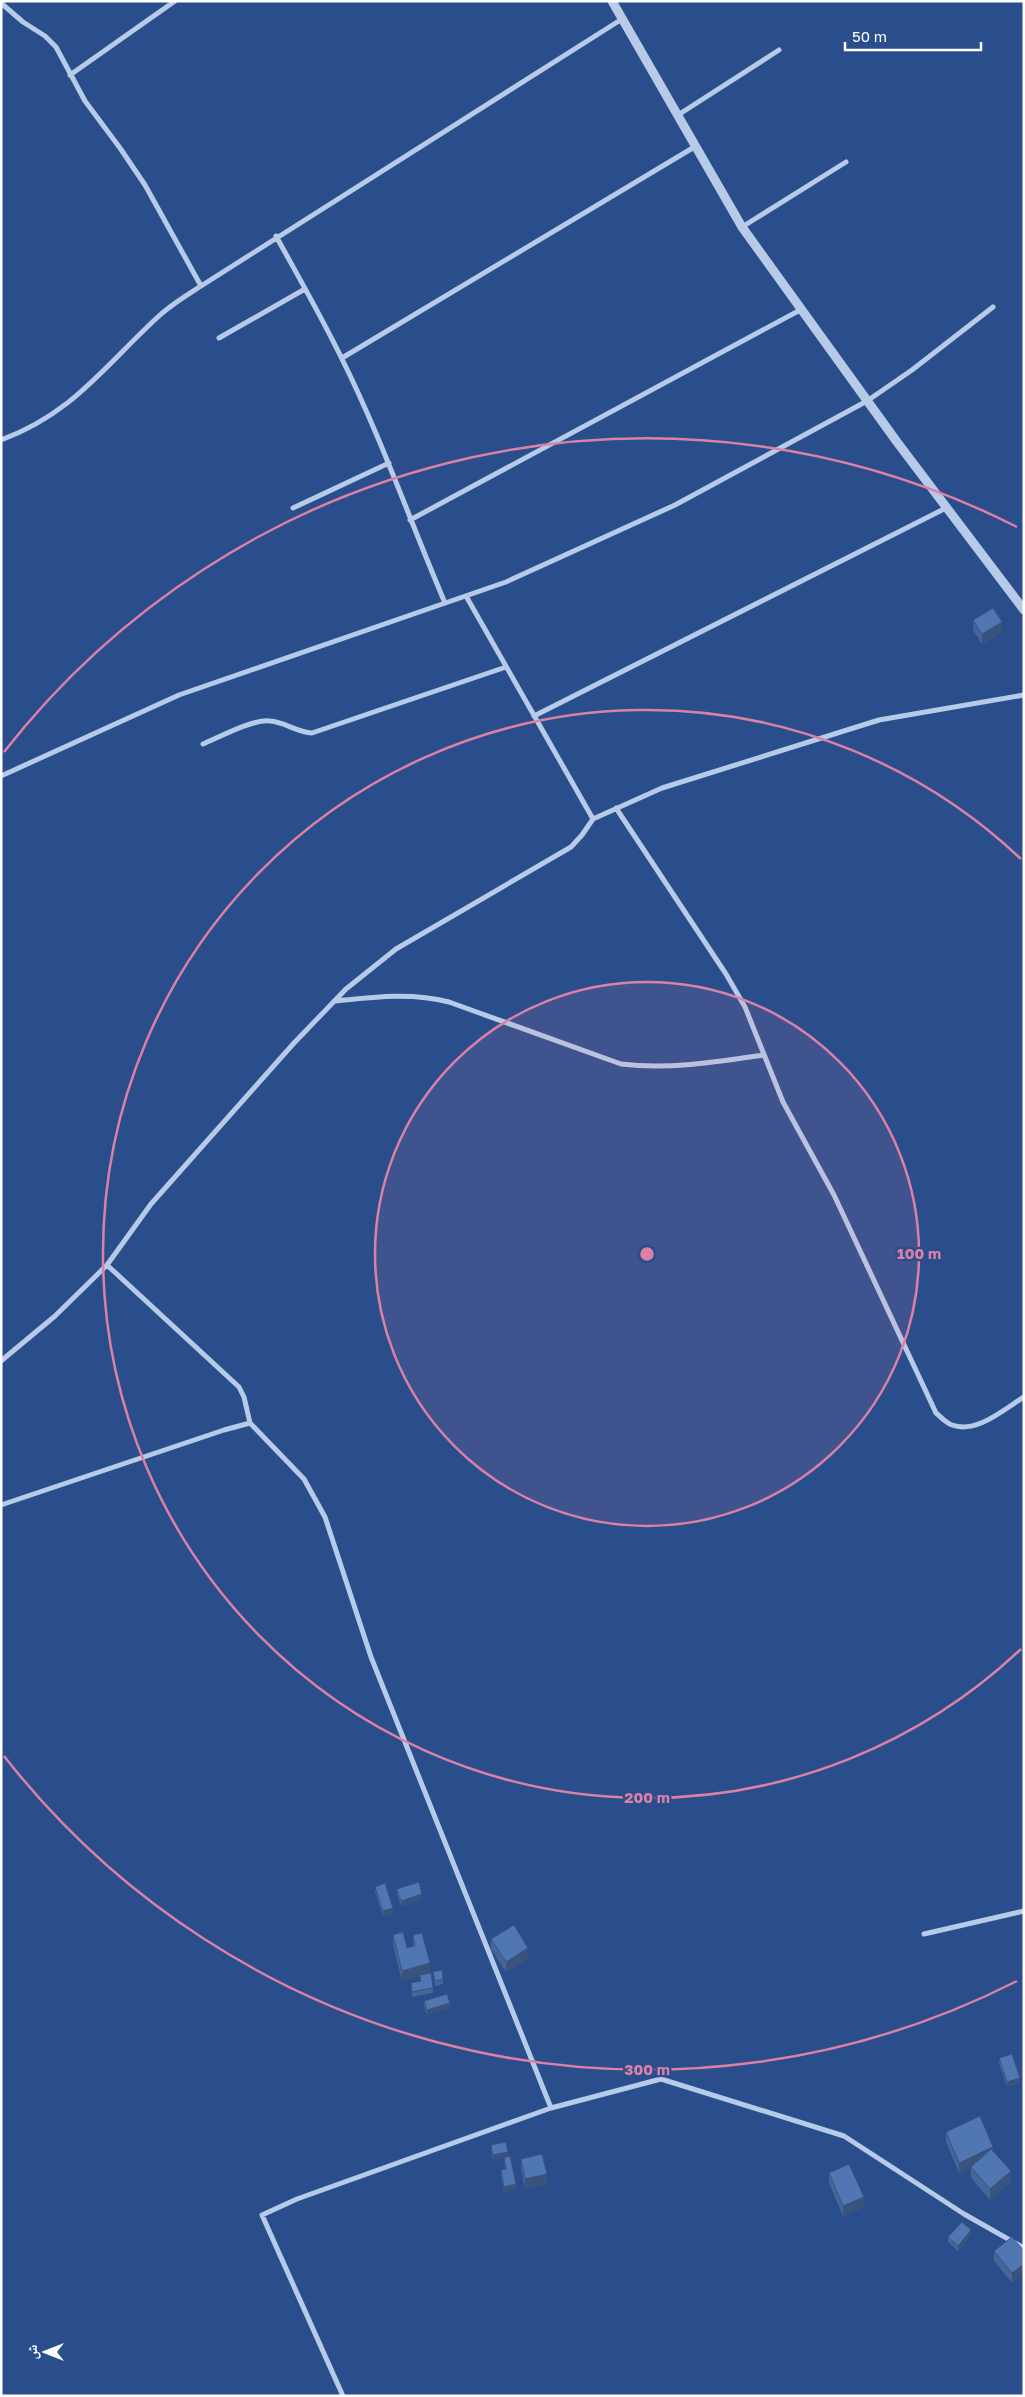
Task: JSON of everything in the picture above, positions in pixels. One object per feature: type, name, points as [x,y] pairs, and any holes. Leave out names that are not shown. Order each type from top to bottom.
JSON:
[{"type":"street","points":[[70,75],[175,1]]},
{"type":"street","points":[[612,1],[742,227],[867,401],[1024,610]]},
{"type":"street","points":[[1,3],[23,22],[45,36],[56,47],[85,102],[145,185],[201,286]]},
{"type":"street","points":[[1,440],[47,419],[83,392],[162,313],[201,286],[276,236],[622,19]]},
{"type":"street","points":[[678,114],[779,50]]},
{"type":"street","points":[[342,358],[696,146]]},
{"type":"street","points":[[742,227],[846,162]]},
{"type":"street","points":[[276,236],[342,358],[389,463],[410,520],[445,603]]},
{"type":"street","points":[[219,338],[305,289]]},
{"type":"street","points":[[1,776],[179,695],[506,582],[675,505],[867,401],[912,370],[993,307]]},
{"type":"street","points":[[410,520],[802,309]]},
{"type":"street","points":[[293,508],[389,463]]},
{"type":"street","points":[[534,716],[946,508]]},
{"type":"street","points":[[466,596],[593,819]]},
{"type":"street","points":[[202,744],[255,723],[269,720],[282,723],[300,732],[312,733],[506,667]]},
{"type":"street","points":[[1,1361],[55,1316],[107,1265],[151,1204],[335,1001],[396,949],[571,847],[593,819],[662,788],[879,720],[1024,695]]},
{"type":"street","points":[[616,808],[726,974],[745,1007],[782,1102],[834,1195],[936,1413],[950,1424],[966,1428],[984,1421],[1024,1397]]},
{"type":"street","points":[[335,1001],[384,996],[428,996],[621,1064],[647,1067],[686,1066],[764,1055]]},
{"type":"street","points":[[107,1265],[239,1387],[244,1397],[250,1423],[304,1479],[325,1517],[371,1657],[551,2108]]},
{"type":"street","points":[[1,1505],[250,1423]]},
{"type":"street","points":[[924,1934],[1024,1911]]},
{"type":"street","points":[[344,2396],[262,2215],[297,2199],[551,2108],[661,2078],[844,2136],[964,2214],[1024,2248]]},
{"type":"building","points":[[993,608],[1002,622],[982,634],[973,620]]},
{"type":"building","points":[[419,1882],[422,1894],[401,1901],[397,1889]]},
{"type":"building","points":[[385,1883],[393,1908],[383,1911],[375,1887]]},
{"type":"building","points":[[514,1925],[528,1948],[506,1962],[491,1939]]},
{"type":"building","points":[[403,1932],[407,1948],[415,1946],[413,1935],[422,1933],[430,1963],[402,1971],[393,1935]]},
{"type":"building","points":[[442,1970],[443,1979],[435,1981],[433,1972]]},
{"type":"building","points":[[431,1973],[433,1988],[412,1992],[411,1983],[421,1981],[420,1975]]},
{"type":"building","points":[[447,1994],[450,2003],[427,2010],[424,2001]]},
{"type":"building","points":[[1012,2054],[1020,2078],[1007,2082],[999,2058]]},
{"type":"building","points":[[980,2116],[993,2147],[959,2163],[946,2132]]},
{"type":"building","points":[[506,2142],[508,2152],[493,2155],[491,2145]]},
{"type":"building","points":[[991,2149],[1011,2171],[990,2189],[971,2167]]},
{"type":"building","points":[[542,2154],[547,2174],[525,2179],[521,2159]]},
{"type":"building","points":[[510,2156],[516,2184],[504,2187],[501,2170],[506,2169],[504,2158]]},
{"type":"building","points":[[849,2164],[864,2197],[843,2206],[829,2173]]},
{"type":"building","points":[[962,2222],[971,2230],[958,2246],[948,2237]]},
{"type":"building","points":[[1012,2237],[1024,2251],[1024,2264],[1012,2273],[994,2251]]}]
